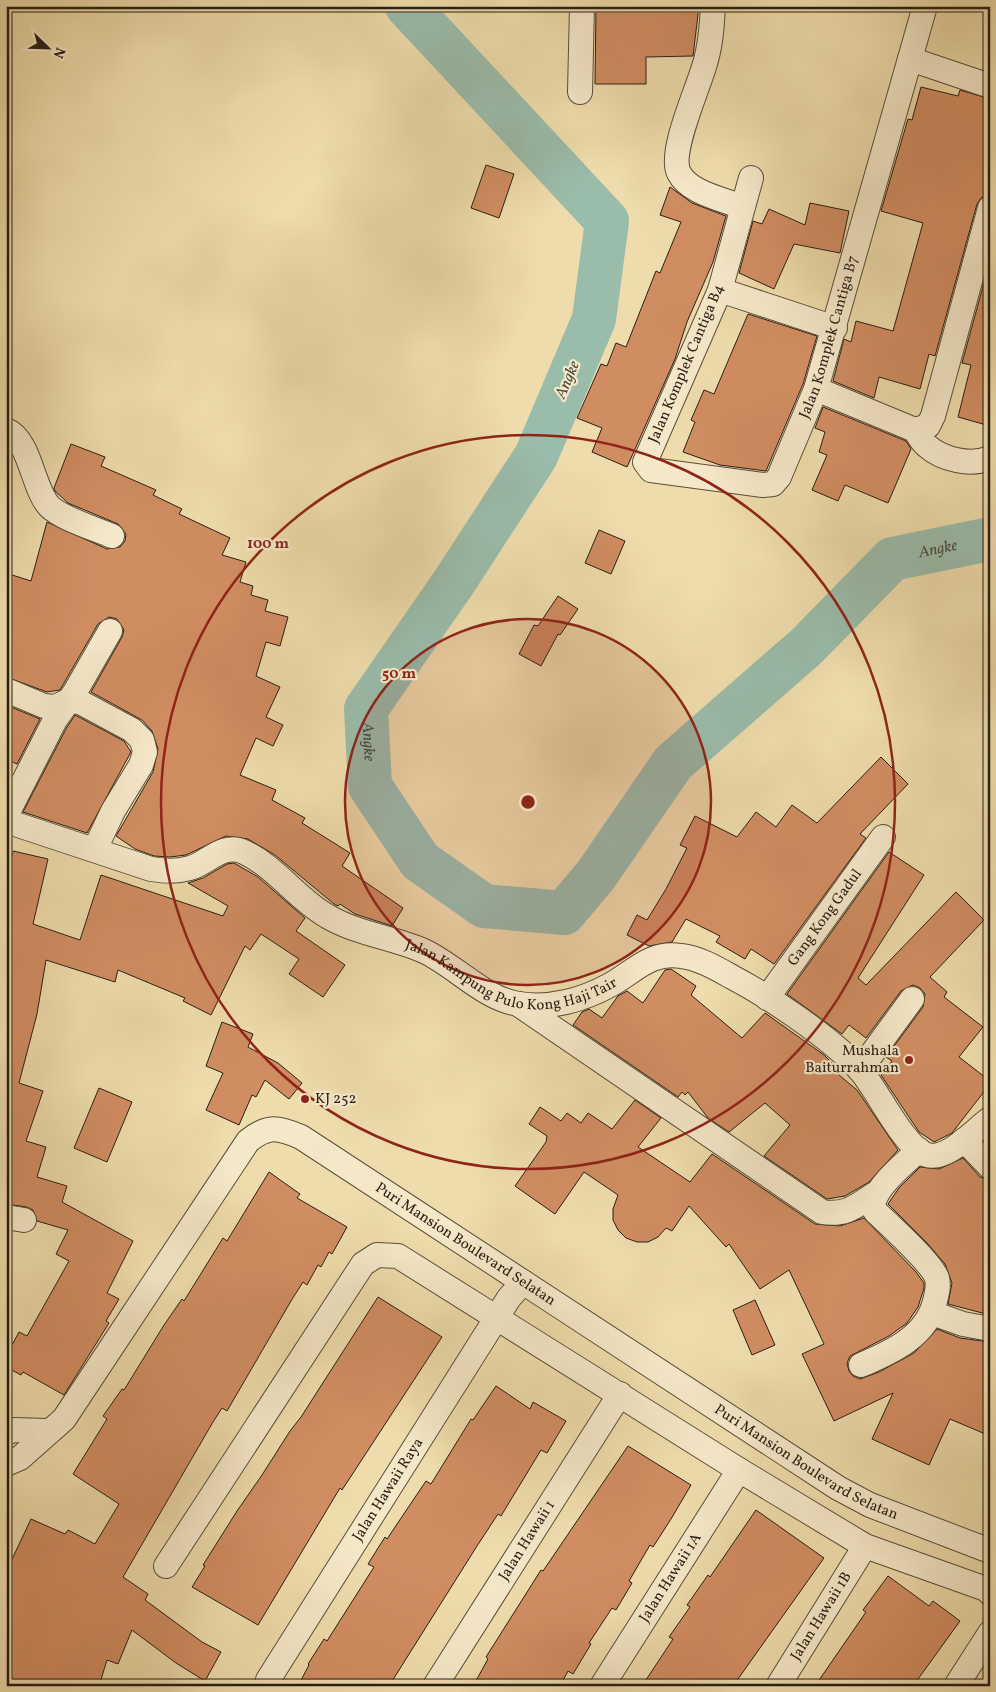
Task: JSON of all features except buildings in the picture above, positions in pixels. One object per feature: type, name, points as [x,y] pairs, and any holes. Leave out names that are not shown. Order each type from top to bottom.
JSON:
[{"type":"street","points":[[580,92],[582,6]]},
{"type":"street","points":[[713,6],[707,57],[678,142],[675,161],[679,173],[687,183],[700,191],[742,206]]},
{"type":"street","name":"Jalan Komplek Cantiga B7","points":[[645,462],[651,470],[764,485],[773,484],[779,477],[816,389],[835,328],[925,6]]},
{"type":"street","points":[[910,59],[990,86]]},
{"type":"street","name":"Jalan Komplek Cantiga B4","points":[[645,462],[720,290],[751,178]]},
{"type":"street","points":[[915,430],[928,426],[933,416],[990,208]]},
{"type":"street","points":[[720,290],[835,328]]},
{"type":"street","points":[[816,389],[915,430],[926,446],[952,459],[978,462],[990,458]]},
{"type":"street","points":[[6,430],[21,444],[43,496],[54,511],[112,536]]},
{"type":"street","points":[[6,816],[55,720],[68,702],[110,631]]},
{"type":"street","points":[[6,690],[44,706],[55,707],[68,702],[80,702],[132,730],[142,740],[145,752],[142,766],[113,811],[95,849]]},
{"type":"street","name":"Jalan Kampung Pulo Kong Haji Tair","points":[[6,821],[151,869],[173,872],[192,867],[223,850],[242,851],[266,866],[326,916],[354,930],[426,952],[493,995],[518,1004],[552,1005],[588,996],[612,984],[642,962],[660,956],[680,955],[717,970],[767,998],[836,1048],[860,1070],[892,1118],[918,1150]]},
{"type":"street","name":"Gang Kong Gadul","points":[[767,998],[883,837]]},
{"type":"street","points":[[860,1070],[912,999]]},
{"type":"street","points":[[518,1004],[822,1212],[837,1215],[848,1211],[875,1194],[918,1150],[927,1155],[938,1156],[964,1140],[990,1119]]},
{"type":"street","name":"Puri Mansion Boulevard Selatan","points":[[6,1464],[20,1458],[48,1431],[64,1419],[248,1141],[262,1130],[283,1129],[301,1137],[510,1299],[870,1505],[990,1551]]},
{"type":"street","points":[[964,1140],[990,1167]]},
{"type":"street","points":[[861,1365],[889,1353],[920,1331],[932,1313],[938,1290],[936,1277],[925,1262],[873,1208],[875,1194]]},
{"type":"street","points":[[166,1566],[363,1264],[377,1254],[398,1256],[510,1299],[620,1394],[739,1470],[865,1546],[986,1589],[990,1593]]},
{"type":"street","name":"Jalan Hawaii Raya","points":[[268,1680],[510,1299]]},
{"type":"street","points":[[932,1313],[963,1324],[990,1330]]},
{"type":"street","name":"Jalan Hawaii 1","points":[[435,1686],[620,1394]]},
{"type":"street","points":[[6,1433],[13,1430],[48,1431]]},
{"type":"street","name":"Jalan Hawaii 1A","points":[[602,1686],[739,1470]]},
{"type":"street","name":"Jalan Hawaii 1B","points":[[778,1686],[865,1546]]},
{"type":"street","points":[[956,1686],[990,1633]]},
{"type":"waterway","name":"Angke","points":[[407,6],[607,221],[594,319],[536,456],[454,582],[366,709],[370,786],[420,861],[484,906],[564,913],[596,875],[673,763],[807,646],[892,559],[990,539]]},
{"type":"place","name":"Mushala Baiturrahman","points":[[909,1060]]},
{"type":"place","name":"KJ 252","points":[[305,1099]]}]
